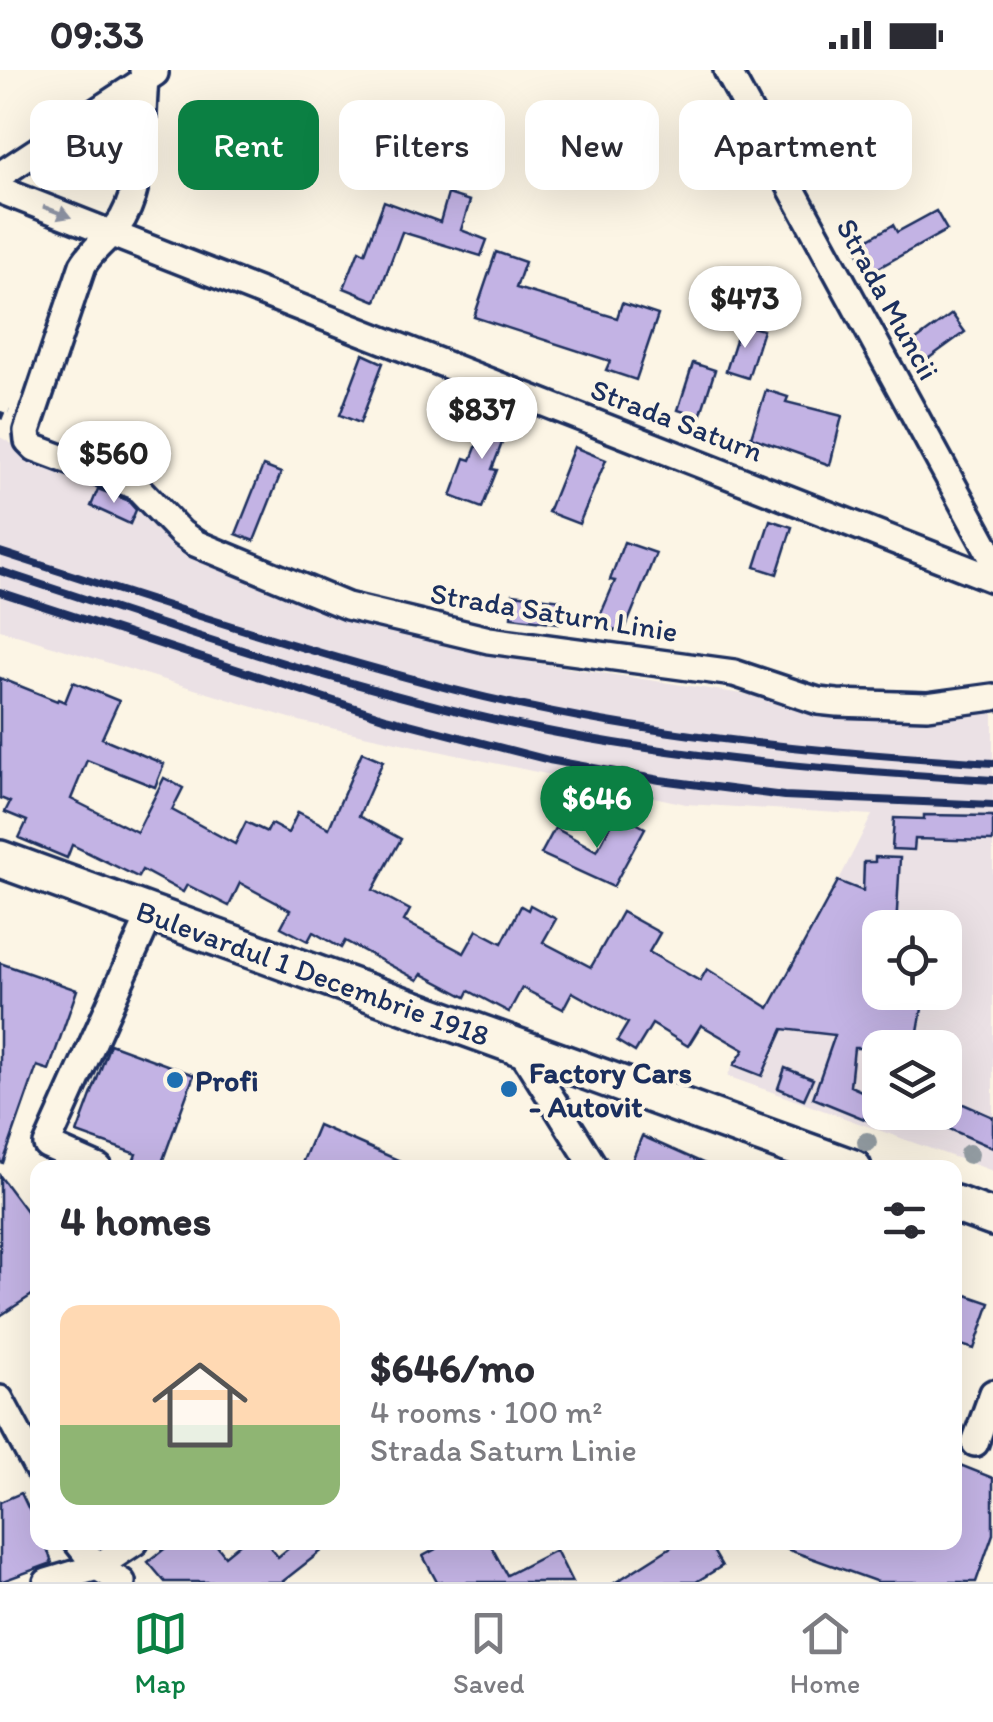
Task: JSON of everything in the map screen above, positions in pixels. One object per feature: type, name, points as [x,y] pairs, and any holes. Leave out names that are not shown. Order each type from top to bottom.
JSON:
[{"type":"main road","name":"Bulevardul 1 Decembrie 1918","points":[[0,859],[520,1048],[806,1160]]},
{"type":"main road","points":[[962,1207],[993,1218]]},
{"type":"street","name":"Strada Muncii","points":[[727,70],[993,560]]},
{"type":"street","points":[[0,175],[149,73]]},
{"type":"street","points":[[113,233],[127,210],[135,184],[149,73]]},
{"type":"street","name":"Strada Saturn","points":[[0,190],[993,579]]},
{"type":"street","name":"Strada Saturn Linie","points":[[113,233],[100,241],[82,265],[27,432],[28,441],[34,448],[136,486],[181,533],[196,543],[334,601],[489,640],[734,673],[818,701],[927,706],[993,697]]},
{"type":"street","points":[[80,1160],[47,1146],[151,913]]},
{"type":"street","points":[[520,1048],[589,1160]]},
{"type":"street","points":[[974,1442],[993,1393]]},
{"type":"street","points":[[0,1399],[30,1455]]},
{"type":"street","points":[[84,1550],[98,1567],[122,1582]]},
{"type":"street","points":[[47,1582],[98,1567],[122,1550]]},
{"type":"path","points":[[0,420],[4,409]]},
{"type":"shaded area","points":[[0,437],[35,457],[118,486],[199,551],[522,661],[856,711],[993,704],[993,1171],[878,1130],[962,1130],[962,1030],[862,1030],[862,1124],[727,1076],[807,943],[872,815],[686,804],[303,722],[0,630]]},
{"type":"building","points":[[448,194],[470,201],[461,230],[487,240],[481,256],[402,232],[376,301],[344,288],[359,250],[365,253],[384,201],[440,222]]},
{"type":"building","points":[[936,211],[947,230],[869,273],[855,247],[893,225],[897,232]]},
{"type":"building","points":[[496,252],[525,262],[516,288],[617,318],[622,303],[658,315],[636,380],[606,370],[610,361],[474,317]]},
{"type":"building","points":[[952,314],[965,332],[925,361],[912,343]]},
{"type":"building","points":[[741,324],[763,330],[748,378],[726,371]]},
{"type":"building","points":[[363,354],[383,363],[360,423],[340,415]]},
{"type":"building","points":[[693,363],[715,370],[700,417],[678,410]]},
{"type":"building","points":[[766,390],[788,397],[786,402],[842,416],[830,465],[751,437]]},
{"type":"building","points":[[491,409],[512,417],[482,508],[451,496],[465,458],[471,460]]},
{"type":"building","points":[[574,447],[606,460],[579,524],[548,512]]},
{"type":"building","points":[[263,466],[281,473],[254,541],[236,534]]},
{"type":"building","points":[[98,489],[127,500],[136,510],[130,524],[91,506]]},
{"type":"building","points":[[770,520],[792,527],[777,574],[755,567]]},
{"type":"building","points":[[624,542],[656,553],[623,634],[597,623],[615,581],[610,580]]},
{"type":"building","points":[[513,594],[563,600],[560,623],[511,617]]},
{"type":"building","points":[[0,678],[57,701],[65,702],[73,682],[119,701],[102,738],[164,764],[155,787],[87,760],[71,799],[137,832],[164,778],[183,788],[172,810],[235,844],[246,822],[267,832],[271,824],[288,833],[298,812],[329,828],[362,752],[383,761],[359,816],[401,839],[373,890],[410,910],[404,921],[464,953],[477,930],[502,943],[521,906],[528,910],[530,905],[556,919],[543,942],[591,967],[622,912],[660,933],[649,952],[700,981],[707,969],[769,1008],[838,881],[863,891],[864,862],[875,862],[875,857],[900,858],[897,910],[862,910],[862,1010],[922,1010],[918,1030],[862,1030],[862,1048],[854,1048],[850,1086],[862,1091],[862,1118],[813,1098],[835,1035],[783,1029],[762,1076],[734,1065],[744,1050],[701,1025],[688,1046],[652,1024],[635,1052],[617,1041],[628,1023],[572,992],[563,1009],[522,988],[509,1012],[469,991],[466,997],[422,974],[418,980],[345,941],[341,948],[313,932],[308,941],[281,927],[290,910],[240,883],[229,906],[187,885],[183,892],[142,870],[138,877],[72,845],[67,858],[19,838],[27,821],[5,812],[10,802],[0,798]]},
{"type":"building","points":[[617,813],[645,828],[613,887],[541,854],[555,828],[597,851]]},
{"type":"building","points":[[924,815],[993,816],[993,841],[915,839],[914,850],[892,849],[894,818],[924,819]]},
{"type":"building","points":[[0,963],[77,990],[49,1070],[37,1066],[3,1163],[0,1162]]},
{"type":"building","points":[[110,1044],[194,1075],[163,1160],[134,1160],[136,1154],[77,1133]]},
{"type":"building","points":[[785,1068],[813,1079],[804,1099],[778,1088]]},
{"type":"building","points":[[962,1103],[993,1117],[993,1148],[952,1130],[962,1130]]},
{"type":"building","points":[[318,1125],[398,1160],[303,1160]]},
{"type":"building","points":[[642,1136],[696,1160],[632,1160]]},
{"type":"building","points":[[0,1176],[30,1216],[30,1296],[0,1316]]},
{"type":"building","points":[[962,1293],[990,1303],[974,1349],[962,1345]]},
{"type":"building","points":[[962,1466],[993,1478],[993,1534],[976,1582],[878,1582],[789,1550],[962,1550]]},
{"type":"building","points":[[21,1493],[30,1512],[30,1550],[48,1550],[52,1563],[0,1582],[0,1502]]},
{"type":"building","points":[[163,1550],[220,1550],[225,1556],[232,1550],[272,1550],[278,1557],[286,1550],[323,1550],[282,1582],[165,1582],[148,1562]]},
{"type":"building","points":[[434,1550],[493,1550],[507,1575],[556,1550],[572,1582],[437,1582],[423,1556]]},
{"type":"building","points":[[666,1550],[713,1550],[722,1566],[696,1582],[616,1582]]},
{"type":"railway","points":[[0,552],[338,658],[518,705],[720,739],[993,763]]},
{"type":"railway","points":[[0,571],[331,677],[532,728],[646,748],[762,762],[993,780]]},
{"type":"railway","points":[[0,592],[386,718],[549,760],[784,796],[993,805]]},
{"type":"place","name":"Profi","points":[[175,1080]]},
{"type":"place","name":"Factory Cars - Autovit","points":[[509,1089]]}]
